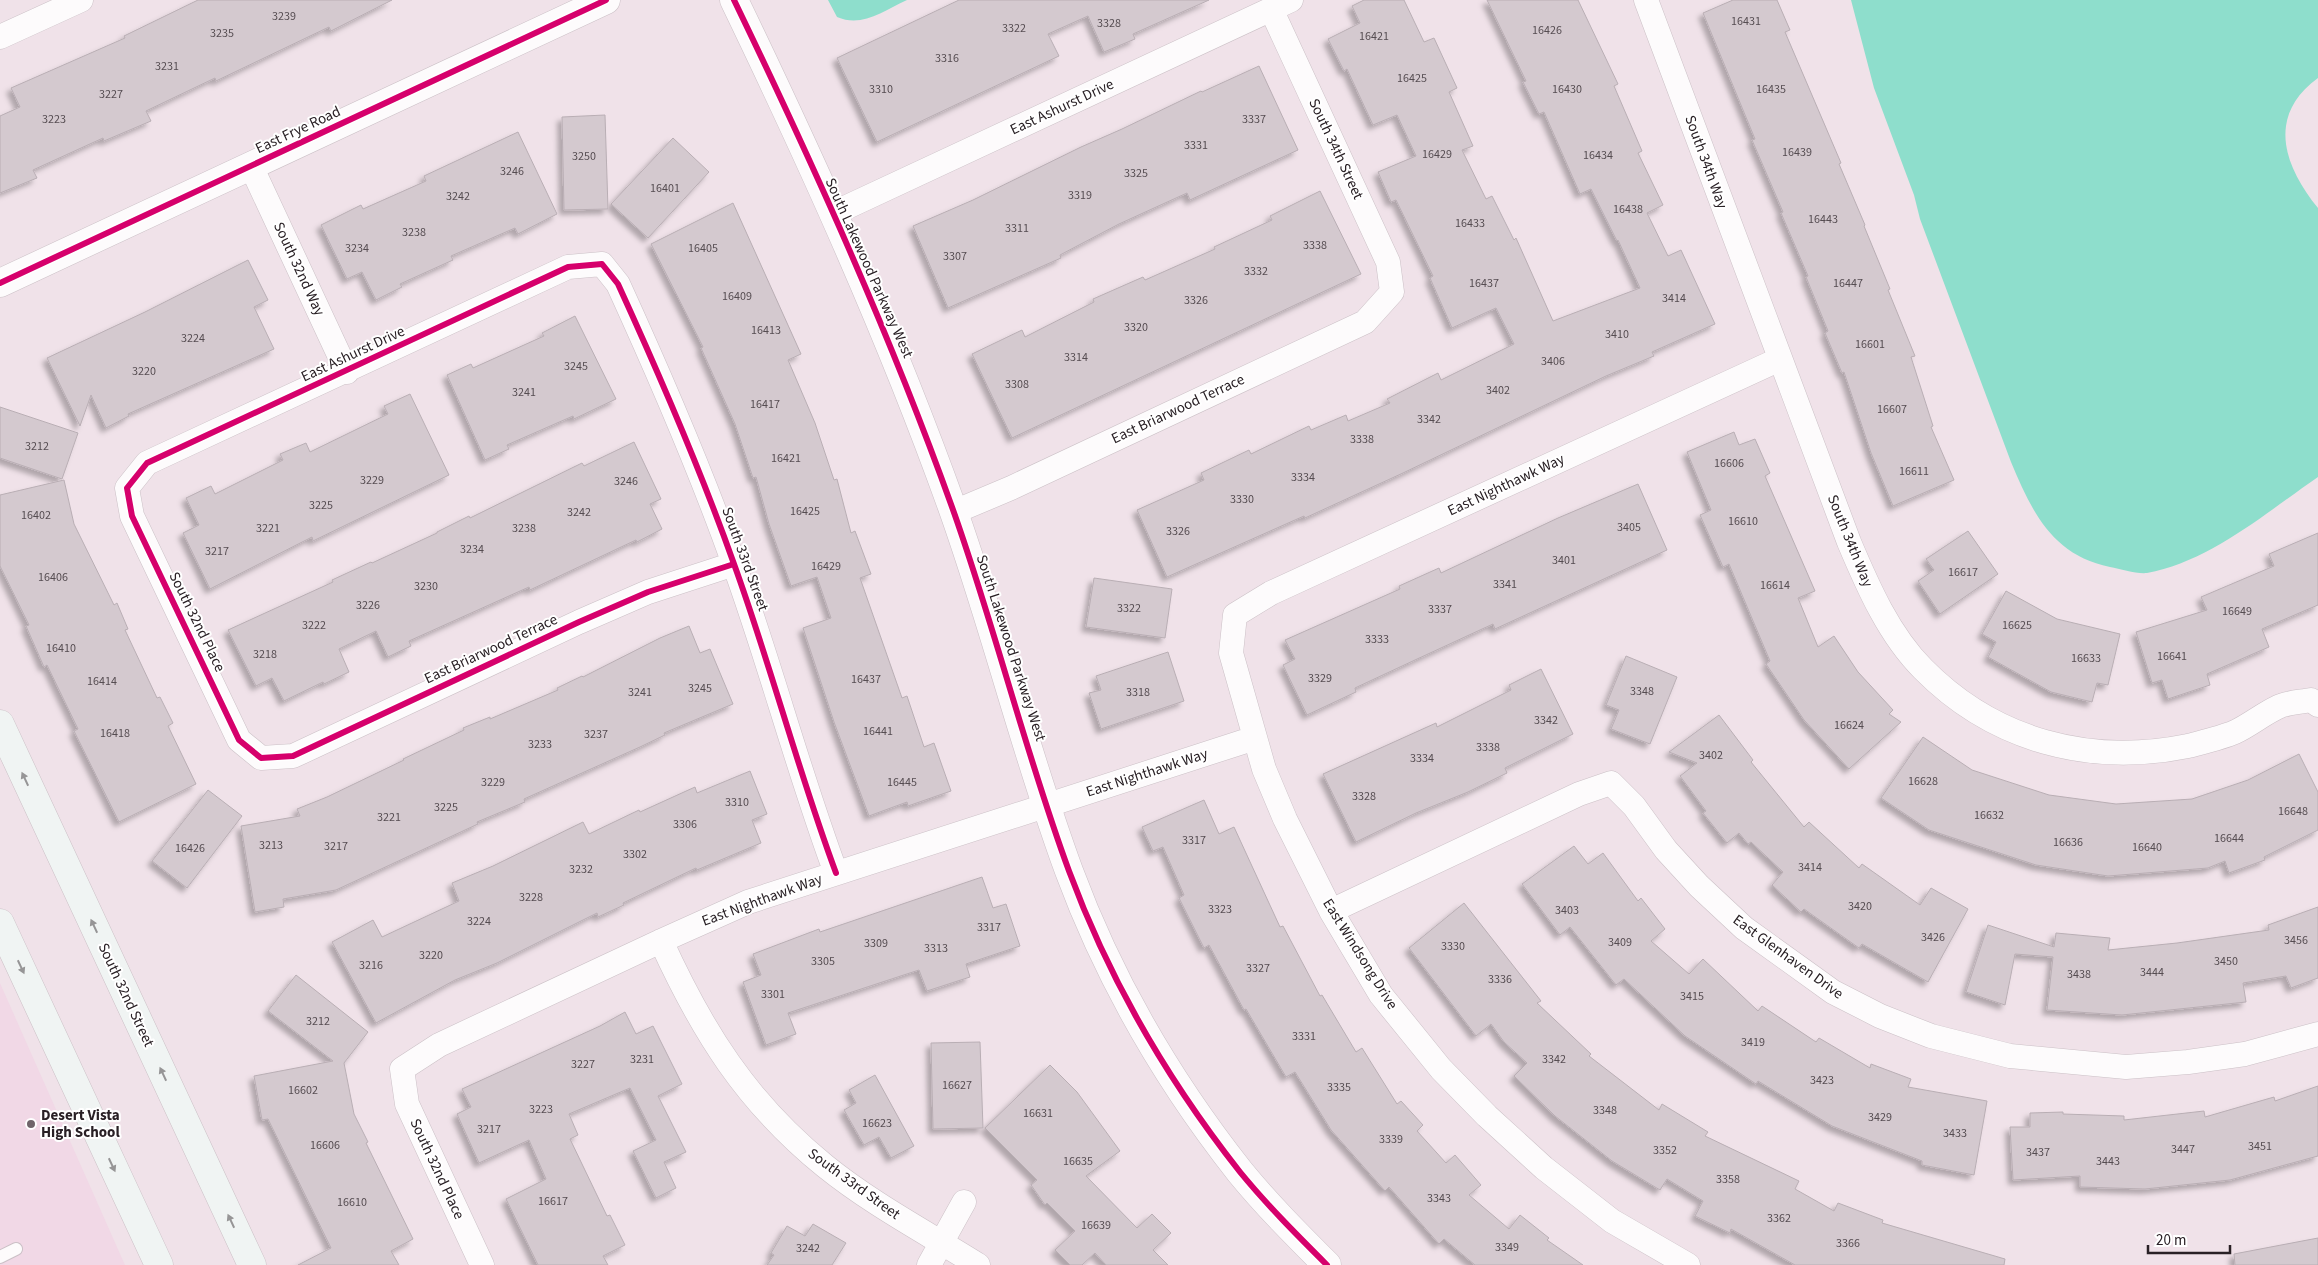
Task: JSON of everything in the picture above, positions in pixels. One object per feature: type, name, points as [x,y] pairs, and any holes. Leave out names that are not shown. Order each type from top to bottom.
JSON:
[{"type":"main road","name":"South 32nd Street","points":[[0,724],[252,1265]]},
{"type":"main road","points":[[0,923],[159,1265]]},
{"type":"street","points":[[0,37],[81,0]]},
{"type":"street","name":"East Frye Road","points":[[0,284],[606,0]]},
{"type":"street","name":"South Lakewood Parkway West","points":[[734,0],[780,96],[895,356],[954,512],[1070,872],[1099,940],[1138,1019],[1203,1121],[1241,1173],[1280,1217],[1327,1265]]},
{"type":"street","name":"South 34th Way","points":[[1646,0],[1849,542],[1869,589],[1894,631],[1922,668],[1960,702],[2018,734],[2079,750],[2128,753],[2188,746],[2236,731],[2279,706],[2311,700],[2318,705]]},
{"type":"street","name":"East Ashurst Drive","points":[[832,214],[1281,5]]},
{"type":"street","name":"South 34th Street","points":[[1281,5],[1388,262],[1392,292]]},
{"type":"street","name":"South 32nd Way","points":[[251,166],[347,372]]},
{"type":"street","name":"East Ashurst Drive","points":[[127,488],[147,463],[347,372],[568,267],[602,264]]},
{"type":"street","name":"South 33rd Street","points":[[602,264],[618,284],[669,396],[734,564],[763,647],[806,789],[836,874]]},
{"type":"street","name":"East Briarwood Terrace","points":[[954,512],[1010,488],[1365,322],[1392,292]]},
{"type":"street","name":"East Nighthawk Way","points":[[1235,614],[1271,593],[1780,359]]},
{"type":"street","name":"South 32nd Place","points":[[127,488],[132,516],[239,740],[261,758]]},
{"type":"street","name":"East Briarwood Terrace","points":[[261,758],[293,756],[579,622],[648,592],[734,564]]},
{"type":"street","name":"East Windsong Drive","points":[[1235,614],[1231,653],[1264,769],[1285,819],[1331,911],[1382,996],[1441,1069],[1487,1116],[1544,1168],[1612,1221],[1688,1265]]},
{"type":"street","name":"East Nighthawk Way","points":[[402,1069],[439,1045],[661,940],[748,902],[1255,738]]},
{"type":"street","name":"East Glenhaven Drive","points":[[1331,911],[1580,794],[1611,783],[1634,806],[1666,850],[1699,886],[1744,928],[1833,992],[1880,1016],[1931,1036],[2010,1056],[2126,1067],[2188,1062],[2245,1054],[2318,1034]]},
{"type":"street","name":"South 33rd Street","points":[[661,940],[702,1025],[728,1064],[759,1103],[792,1137],[825,1166],[864,1195],[978,1265]]},
{"type":"street","name":"South 32nd Place","points":[[402,1069],[407,1104],[482,1265]]},
{"type":"street","points":[[929,1265],[964,1202]]},
{"type":"lane","points":[[0,1257],[16,1249]]},
{"type":"shaded area","points":[[828,0],[907,0],[872,17],[855,21],[837,17]]},
{"type":"shaded area","points":[[1851,0],[2318,0],[2318,78],[2302,93],[2291,108],[2286,125],[2286,142],[2289,158],[2296,175],[2318,208],[2318,477],[2258,520],[2215,547],[2170,567],[2147,573],[2128,571],[2090,561],[2073,553],[2059,542],[2036,514],[2011,462],[1920,219],[1914,195],[1874,88]]},
{"type":"shaded area","name":"Desert Vista High School","points":[[0,983],[125,1265],[0,1265]]},
{"type":"building","points":[[198,0],[392,0],[331,31],[329,27],[216,81],[215,78],[146,111],[151,121],[104,141],[103,138],[33,170],[37,178],[0,193],[0,116],[20,107],[11,88],[125,38],[124,36]]},
{"type":"building","points":[[959,0],[1209,0],[1133,34],[1135,39],[1104,52],[1088,16],[1048,34],[1059,56],[877,142],[837,58]]},
{"type":"building","points":[[1364,0],[1404,0],[1424,42],[1434,38],[1457,88],[1449,92],[1473,146],[1462,150],[1486,199],[1492,196],[1514,240],[1516,238],[1553,321],[1640,288],[1618,240],[1591,189],[1580,194],[1544,112],[1539,114],[1523,82],[1526,81],[1487,0],[1578,0],[1618,84],[1614,86],[1642,151],[1638,153],[1663,205],[1647,213],[1668,256],[1681,250],[1715,324],[1652,352],[1654,356],[1606,376],[1403,473],[1305,518],[1304,516],[1167,577],[1137,510],[1204,480],[1201,473],[1249,450],[1251,454],[1309,426],[1311,430],[1346,415],[1348,421],[1390,403],[1387,399],[1438,373],[1441,380],[1514,344],[1496,308],[1452,328],[1430,278],[1433,276],[1396,200],[1391,202],[1378,172],[1416,156],[1397,115],[1373,125],[1347,69],[1344,71],[1328,39],[1360,23],[1352,6]]},
{"type":"building","points":[[1733,0],[1777,0],[1790,30],[1785,32],[1841,163],[1839,164],[1865,225],[1890,289],[1888,290],[1915,356],[1911,357],[1933,426],[1931,427],[1954,480],[1893,506],[1871,453],[1844,372],[1842,373],[1825,333],[1828,331],[1806,277],[1808,276],[1781,213],[1783,212],[1752,140],[1755,139],[1703,13]]},
{"type":"building","points":[[1259,66],[1298,150],[1190,200],[1187,193],[1119,224],[1060,255],[1061,258],[948,308],[913,226],[973,200],[1201,91]]},
{"type":"building","points":[[605,115],[608,209],[564,210],[562,117]]},
{"type":"building","points":[[518,132],[557,214],[518,234],[515,228],[451,256],[453,260],[400,284],[402,287],[376,300],[362,272],[347,279],[321,225],[361,205],[363,209],[426,181],[424,176]]},
{"type":"building","points":[[673,138],[709,172],[648,238],[611,204]]},
{"type":"building","points":[[1320,191],[1361,274],[1012,438],[972,354],[1022,330],[1025,337],[1094,302],[1093,299],[1143,277],[1145,280],[1215,249],[1214,247],[1272,220],[1270,216]]},
{"type":"building","points":[[733,203],[801,354],[788,360],[815,423],[834,480],[837,479],[851,533],[855,531],[871,574],[860,578],[902,698],[907,696],[924,747],[934,743],[951,791],[908,806],[907,802],[869,816],[834,722],[803,628],[831,618],[817,577],[791,586],[769,524],[756,477],[753,478],[735,424],[701,348],[703,347],[651,244]]},
{"type":"building","points":[[248,260],[268,300],[254,307],[274,349],[128,414],[129,416],[106,428],[91,395],[80,426],[47,358],[145,312]]},
{"type":"building","points":[[575,316],[616,399],[574,419],[573,416],[507,445],[509,449],[485,460],[447,375],[471,364],[473,368],[544,336],[542,333]]},
{"type":"building","points":[[410,394],[449,475],[313,541],[312,537],[210,589],[183,533],[199,525],[186,498],[211,486],[215,494],[283,460],[280,454],[306,443],[310,452],[388,414],[384,406]]},
{"type":"building","points":[[0,407],[78,433],[62,479],[0,458]]},
{"type":"building","points":[[1734,432],[1739,445],[1755,439],[1770,473],[1765,476],[1815,591],[1798,598],[1818,647],[1834,636],[1858,672],[1893,710],[1889,714],[1901,722],[1849,769],[1804,720],[1766,664],[1770,661],[1729,564],[1723,567],[1700,515],[1711,510],[1687,452]]},
{"type":"building","points":[[634,442],[661,499],[650,504],[662,529],[530,590],[529,587],[409,641],[411,646],[388,657],[376,631],[339,649],[349,672],[284,701],[272,678],[256,686],[228,630],[333,582],[332,580],[437,533],[469,516],[470,518],[582,463],[584,466]]},
{"type":"building","points":[[64,480],[74,524],[114,605],[117,603],[128,629],[125,630],[157,698],[160,697],[173,723],[168,726],[196,784],[119,822],[74,731],[78,729],[47,665],[44,667],[26,626],[29,625],[0,566],[0,495]]},
{"type":"building","points":[[1638,484],[1667,550],[1495,629],[1493,624],[1355,688],[1356,692],[1307,715],[1283,665],[1295,659],[1285,640],[1400,589],[1399,586],[1439,568],[1441,573],[1558,518]]},
{"type":"building","points":[[1968,531],[1998,574],[1940,614],[1918,581],[1934,570],[1926,559]]},
{"type":"building","points":[[2318,533],[2318,605],[2262,629],[2269,647],[2207,674],[2210,685],[2168,699],[2162,680],[2152,683],[2136,632],[2207,610],[2201,597],[2274,566],[2269,554]]},
{"type":"building","points":[[1094,578],[1172,589],[1165,638],[1086,627]]},
{"type":"building","points":[[2006,591],[2057,619],[2120,634],[2108,685],[2097,683],[2092,702],[2051,692],[1988,657],[1996,642],[1982,634]]},
{"type":"building","points":[[689,626],[700,653],[710,649],[733,704],[664,733],[665,735],[640,747],[524,799],[525,802],[477,822],[478,824],[336,890],[283,899],[284,907],[255,912],[241,826],[300,816],[297,809],[327,797],[404,760],[464,730],[463,728],[490,717],[490,719],[558,690],[557,688]]},
{"type":"building","points":[[1168,652],[1184,701],[1101,729],[1089,693],[1101,690],[1096,676]]},
{"type":"building","points":[[1626,656],[1677,677],[1650,744],[1611,729],[1619,710],[1606,705]]},
{"type":"building","points":[[1541,669],[1573,734],[1505,768],[1507,773],[1356,842],[1323,774],[1436,723],[1437,727],[1511,690],[1509,685]]},
{"type":"building","points":[[1719,715],[1753,760],[1751,762],[1804,827],[1809,822],[1859,868],[1862,864],[1920,905],[1931,888],[1968,909],[1928,982],[1862,944],[1859,948],[1804,909],[1801,912],[1772,885],[1783,872],[1751,842],[1748,844],[1739,833],[1727,843],[1703,813],[1706,811],[1680,776],[1697,763],[1669,752]]},
{"type":"building","points":[[1923,737],[1972,770],[2049,795],[2116,804],[2192,799],[2248,780],[2299,754],[2318,792],[2318,830],[2264,857],[2265,860],[2229,873],[2225,861],[2208,868],[2108,876],[2036,865],[1929,830],[1881,798]]},
{"type":"building","points":[[750,771],[767,814],[752,820],[761,843],[697,870],[696,868],[598,917],[597,913],[497,963],[455,980],[376,1023],[332,942],[373,920],[382,937],[459,901],[452,883],[493,866],[583,822],[589,834],[639,810],[640,812],[695,787],[697,793]]},
{"type":"building","points":[[208,790],[242,816],[187,888],[152,861]]},
{"type":"building","points":[[1204,800],[1219,834],[1234,827],[1280,927],[1283,926],[1320,996],[1322,995],[1356,1052],[1362,1048],[1397,1104],[1401,1101],[1423,1125],[1417,1131],[1446,1163],[1455,1155],[1481,1185],[1469,1195],[1509,1229],[1520,1215],[1549,1238],[1547,1240],[1583,1265],[1475,1265],[1444,1239],[1439,1244],[1389,1187],[1385,1191],[1331,1130],[1295,1072],[1286,1077],[1246,1009],[1244,1010],[1209,945],[1204,948],[1179,898],[1184,895],[1163,847],[1153,851],[1142,827]]},
{"type":"building","points":[[1574,846],[1588,864],[1603,853],[1638,901],[1641,898],[1665,929],[1651,941],[1689,974],[1703,959],[1758,1011],[1762,1006],[1816,1042],[1819,1038],[1870,1068],[1871,1064],[1911,1079],[1908,1087],[1987,1101],[1974,1175],[1922,1165],[1922,1161],[1832,1126],[1758,1081],[1756,1084],[1685,1036],[1624,979],[1616,985],[1570,927],[1560,935],[1522,884]]},
{"type":"building","points":[[982,877],[993,908],[1006,904],[1020,946],[966,964],[970,977],[927,991],[919,970],[788,1013],[796,1034],[766,1045],[743,982],[761,975],[753,954],[819,929],[820,932]]},
{"type":"building","points":[[1464,903],[1541,1001],[1537,1003],[1591,1054],[1589,1056],[1659,1110],[1662,1104],[1708,1132],[1705,1136],[1799,1181],[1795,1189],[1834,1211],[1838,1203],[1883,1220],[1882,1223],[2005,1259],[2004,1265],[1795,1265],[1731,1229],[1730,1233],[1695,1216],[1703,1201],[1667,1179],[1660,1190],[1612,1161],[1555,1116],[1514,1076],[1527,1063],[1504,1042],[1491,1024],[1476,1036],[1409,948]]},
{"type":"building","points":[[2318,907],[2318,978],[2291,988],[2286,976],[2243,983],[2246,1002],[2122,1015],[2047,1010],[2053,957],[2015,954],[2005,1005],[1966,992],[1988,925],[2054,947],[2056,933],[2110,938],[2108,950],[2177,943],[2269,930],[2268,925]]},
{"type":"building","points":[[296,975],[368,1032],[344,1063],[354,1114],[368,1142],[366,1143],[413,1239],[391,1251],[399,1265],[298,1265],[331,1248],[268,1119],[262,1120],[254,1076],[333,1061],[268,1011]]},
{"type":"building","points":[[625,1012],[636,1034],[653,1026],[682,1084],[658,1096],[686,1152],[664,1162],[676,1188],[656,1198],[633,1151],[656,1140],[630,1088],[569,1114],[578,1135],[570,1139],[607,1216],[610,1215],[625,1245],[603,1256],[608,1265],[538,1265],[506,1199],[546,1179],[529,1140],[479,1163],[457,1114],[471,1107],[462,1089],[600,1026]]},
{"type":"building","points":[[980,1042],[983,1128],[933,1129],[931,1043]]},
{"type":"building","points":[[1050,1065],[1077,1092],[1120,1151],[1086,1176],[1137,1228],[1152,1214],[1171,1233],[1153,1250],[1168,1265],[1106,1265],[1095,1253],[1082,1265],[1070,1265],[1055,1250],[1075,1231],[1047,1203],[1045,1205],[1031,1185],[1037,1180],[985,1128]]},
{"type":"building","points":[[875,1075],[914,1146],[891,1158],[879,1137],[864,1145],[844,1110],[856,1103],[849,1090]]},
{"type":"building","points":[[2318,1086],[2318,1156],[2230,1180],[2145,1189],[2080,1187],[2080,1176],[2013,1180],[2010,1127],[2030,1127],[2030,1113],[2063,1112],[2063,1114],[2124,1116],[2124,1120],[2204,1111],[2205,1117],[2274,1097],[2275,1101]]},
{"type":"building","points":[[813,1224],[846,1243],[832,1265],[767,1265],[774,1255],[771,1253],[787,1226],[805,1236]]},
{"type":"building","points":[[2318,1238],[2318,1265],[2235,1265],[2234,1254]]},
{"type":"cycle path","points":[[0,283],[606,0]]},
{"type":"cycle path","points":[[734,0],[850,251],[928,442],[968,552],[1053,826],[1069,871],[1103,951],[1122,990],[1165,1066],[1214,1138],[1261,1196],[1327,1265]]},
{"type":"cycle path","points":[[734,564],[648,592],[579,622],[293,756],[261,758],[239,740],[132,516],[127,488],[147,463],[568,267],[602,264],[618,284],[664,388],[721,528],[734,564],[747,602],[809,796],[836,873]]},
{"type":"place","name":"Desert Vista High School","points":[[31,1124]]}]
